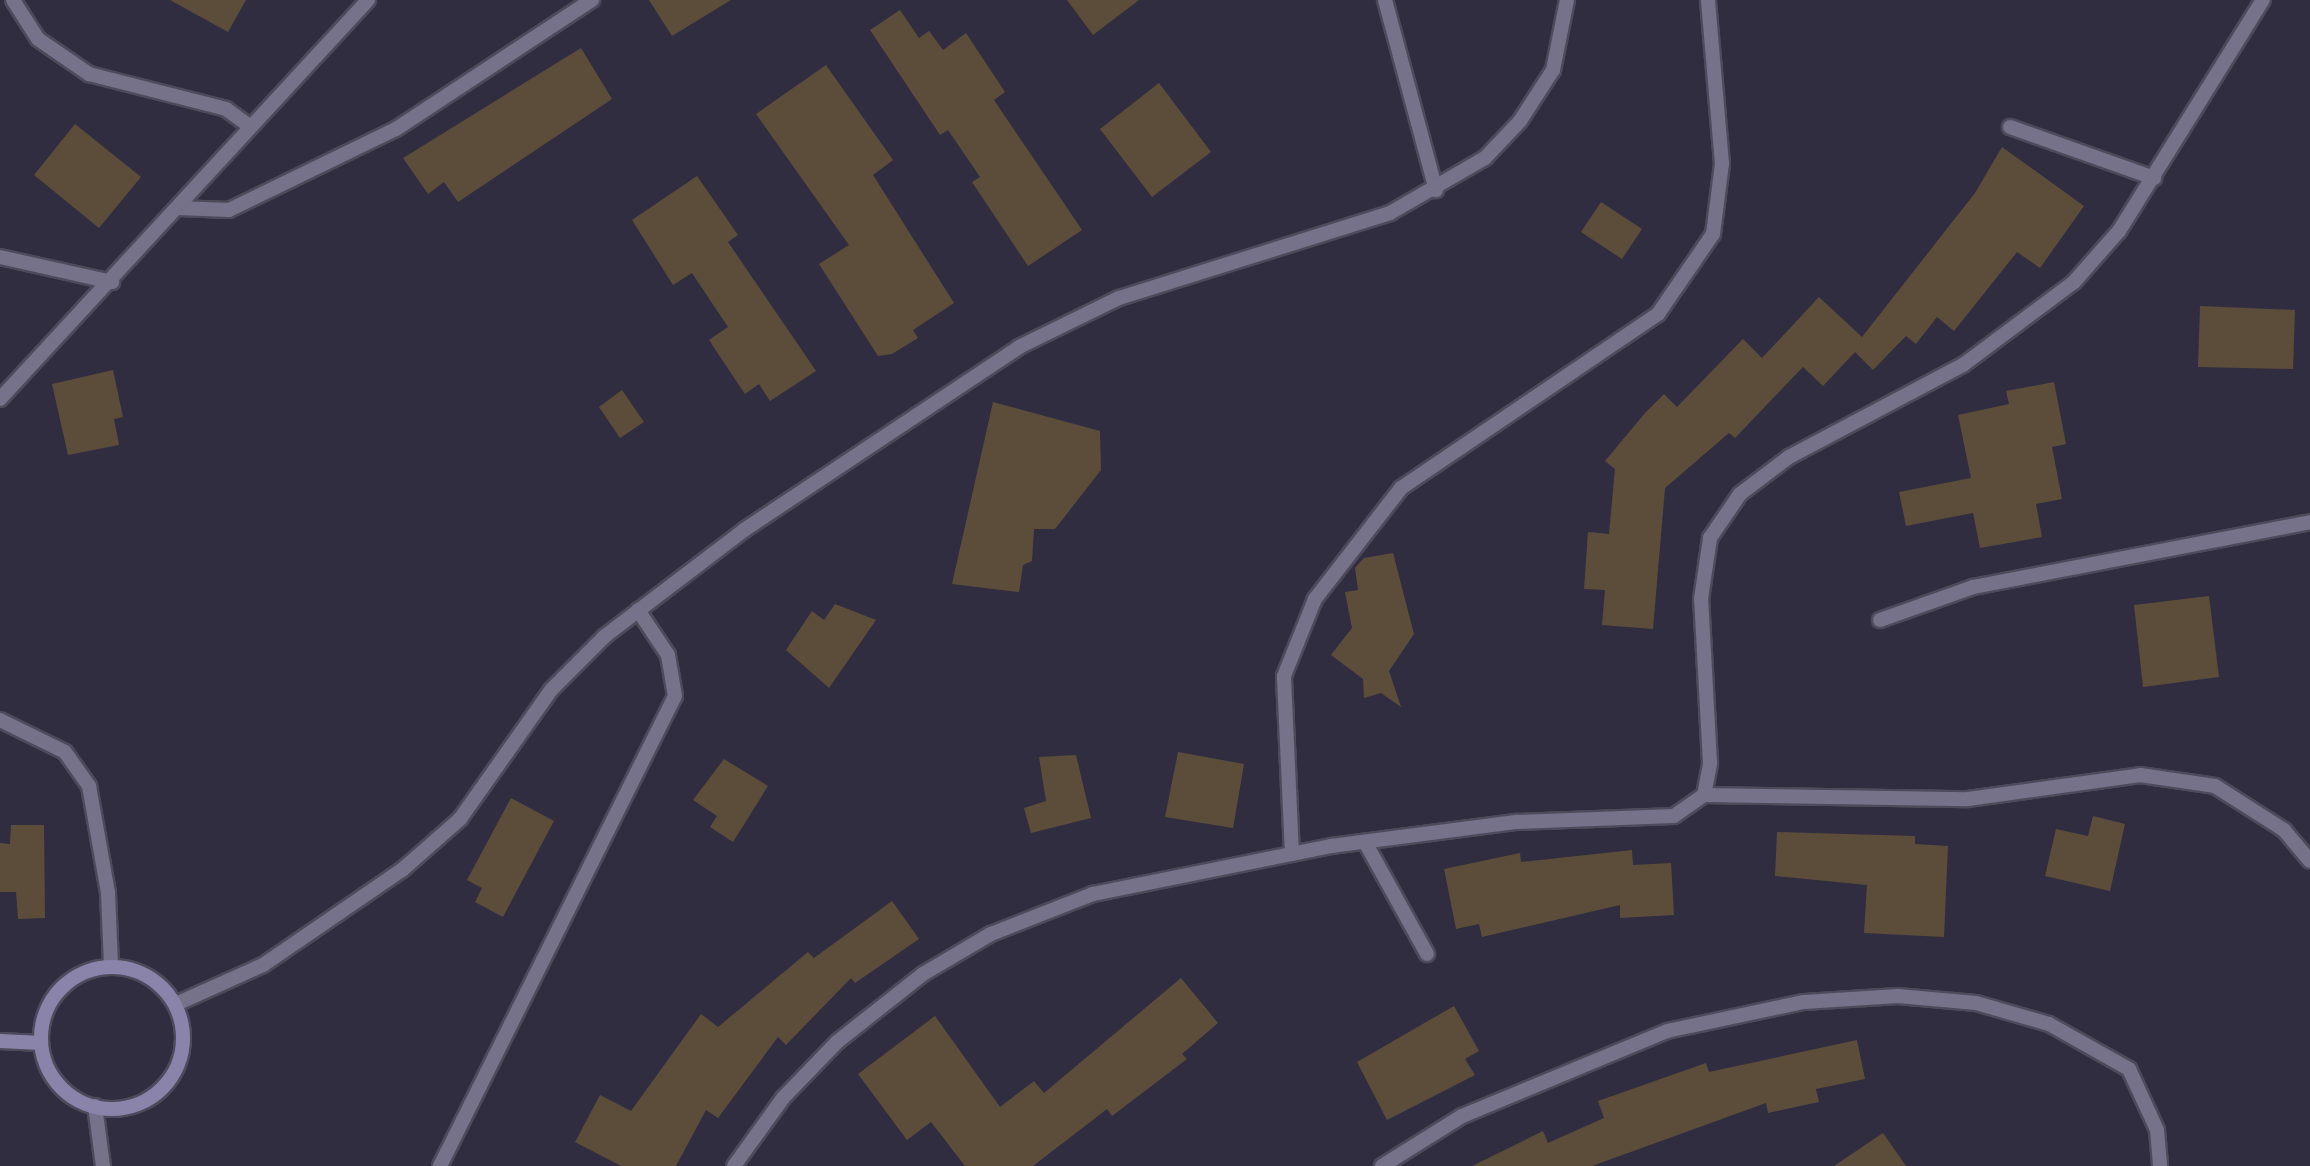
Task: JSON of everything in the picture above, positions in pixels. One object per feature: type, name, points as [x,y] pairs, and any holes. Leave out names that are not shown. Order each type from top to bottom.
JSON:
[{"type":"main road","points":[[111,966],[149,976],[176,1004],[184,1039],[162,1088],[131,1106],[95,1107],[58,1083],[41,1043],[43,1020],[61,990],[89,970],[111,966]]},
{"type":"main road","points":[[0,1041],[41,1043]]},
{"type":"street","points":[[13,0],[38,39],[89,74],[226,109],[248,125]]},
{"type":"street","points":[[0,399],[112,282],[248,125],[368,0]]},
{"type":"street","points":[[178,208],[229,211],[396,129],[592,0]]},
{"type":"street","points":[[1385,0],[1436,190]]},
{"type":"street","points":[[176,1004],[263,965],[449,831],[551,691],[638,610],[744,530],[1019,347],[1119,298],[1390,213],[1436,190],[1485,158],[1521,121],[1553,70],[1567,0]]},
{"type":"street","points":[[1292,855],[1284,676],[1315,599],[1401,488],[1657,314],[1713,234],[1722,164],[1708,0]]},
{"type":"street","points":[[1704,795],[1710,763],[1701,598],[1710,538],[1740,494],[1789,457],[1963,365],[2074,282],[2154,178],[2263,0]]},
{"type":"street","points":[[2010,127],[2154,178]]},
{"type":"street","points":[[0,257],[112,282]]},
{"type":"street","points":[[1880,620],[1973,587],[2310,522]]},
{"type":"street","points":[[440,1166],[675,696],[668,655],[638,610]]},
{"type":"street","points":[[0,720],[65,752],[89,786],[108,893],[111,966]]},
{"type":"street","points":[[734,1166],[783,1098],[837,1042],[923,974],[991,934],[1093,894],[1292,855],[1365,842],[1517,822],[1674,816],[1704,795],[1968,799],[2140,775],[2215,786],[2284,830],[2310,861]]},
{"type":"street","points":[[1365,842],[1427,954]]},
{"type":"street","points":[[1382,1166],[1462,1116],[1667,1031],[1804,1002],[1898,996],[1991,1007],[2091,1044],[2129,1069],[2157,1130],[2160,1166]]},
{"type":"street","points":[[95,1107],[103,1166]]},
{"type":"building","points":[[170,0],[246,0],[228,32]]},
{"type":"building","points":[[649,0],[731,0],[672,36]]},
{"type":"building","points":[[1067,0],[1139,0],[1093,35]]},
{"type":"building","points":[[900,10],[919,38],[929,31],[943,50],[966,33],[1005,92],[994,100],[1082,230],[1028,266],[972,182],[980,177],[948,130],[940,135],[870,30]]},
{"type":"building","points":[[581,48],[612,99],[458,202],[444,182],[428,194],[403,158]]},
{"type":"building","points":[[826,65],[893,160],[873,175],[954,303],[913,330],[918,338],[892,354],[878,356],[819,264],[849,245],[756,114]]},
{"type":"building","points":[[1159,83],[1211,152],[1152,197],[1100,129]]},
{"type":"building","points":[[75,124],[141,177],[99,228],[34,175]]},
{"type":"building","points":[[2002,147],[2084,206],[2040,268],[2017,252],[1954,331],[1937,317],[1916,344],[1906,336],[1873,370],[1855,352],[1823,386],[1803,367],[1735,438],[1729,433],[1665,488],[1653,629],[1602,625],[1605,590],[1584,589],[1588,532],[1609,534],[1615,469],[1605,461],[1645,413],[1664,394],[1677,407],[1743,339],[1762,358],[1819,297],[1862,337],[1975,193]]},
{"type":"building","points":[[697,176],[738,235],[728,242],[816,371],[770,401],[759,384],[745,394],[709,340],[728,327],[692,273],[673,285],[632,220]]},
{"type":"building","points":[[1601,202],[1642,229],[1622,259],[1581,232]]},
{"type":"building","points":[[2200,306],[2295,310],[2293,369],[2198,367]]},
{"type":"building","points":[[113,370],[123,417],[114,419],[119,445],[68,455],[52,384]]},
{"type":"building","points":[[2054,382],[2066,444],[2052,447],[2062,499],[2036,504],[2042,537],[1980,548],[1973,513],[1906,526],[1899,492],[1971,478],[1958,415],[2009,404],[2006,391]]},
{"type":"building","points":[[622,390],[644,422],[620,438],[599,407]]},
{"type":"building","points":[[993,402],[1100,431],[1101,470],[1055,529],[1034,529],[1032,561],[1023,565],[1019,592],[952,584]]},
{"type":"building","points":[[1393,553],[1414,634],[1389,671],[1401,707],[1381,693],[1364,698],[1363,679],[1331,655],[1352,628],[1345,592],[1358,590],[1355,568],[1364,558]]},
{"type":"building","points":[[2209,596],[2219,677],[2143,687],[2134,605]]},
{"type":"building","points":[[835,604],[876,620],[829,688],[786,650],[812,611],[824,620]]},
{"type":"building","points":[[1178,752],[1244,764],[1233,828],[1165,817]]},
{"type":"building","points":[[1076,755],[1091,818],[1031,833],[1024,808],[1046,801],[1039,757]]},
{"type":"building","points":[[724,759],[768,786],[733,842],[710,827],[717,816],[693,800]]},
{"type":"building","points":[[511,798],[554,821],[503,917],[475,902],[482,888],[467,880]]},
{"type":"building","points":[[2093,816],[2125,824],[2110,891],[2045,876],[2056,829],[2088,836]]},
{"type":"building","points":[[11,825],[44,825],[45,918],[18,919],[16,892],[0,892],[0,843],[10,844]]},
{"type":"building","points":[[1777,832],[1915,836],[1915,844],[1948,846],[1944,937],[1864,933],[1867,885],[1775,876]]},
{"type":"building","points":[[1632,850],[1633,865],[1671,863],[1674,915],[1620,918],[1620,905],[1482,937],[1479,924],[1456,929],[1444,869],[1520,853],[1521,862]]},
{"type":"building","points":[[892,901],[919,939],[855,983],[851,978],[786,1045],[778,1037],[718,1118],[706,1110],[676,1166],[621,1166],[575,1142],[600,1095],[631,1111],[701,1014],[718,1027],[808,952],[814,958]]},
{"type":"building","points":[[1181,978],[1218,1023],[1182,1054],[1187,1059],[1112,1116],[1107,1109],[1033,1166],[965,1166],[931,1122],[907,1140],[858,1074],[935,1016],[1000,1107],[1034,1081],[1044,1093]]},
{"type":"building","points":[[1454,1006],[1479,1051],[1465,1059],[1475,1075],[1387,1120],[1357,1062]]},
{"type":"building","points":[[1857,1040],[1865,1079],[1816,1089],[1819,1102],[1768,1113],[1766,1103],[1592,1166],[1472,1166],[1543,1131],[1548,1143],[1604,1118],[1598,1101],[1706,1063],[1709,1072]]},
{"type":"building","points":[[1883,1133],[1906,1166],[1834,1166]]}]
